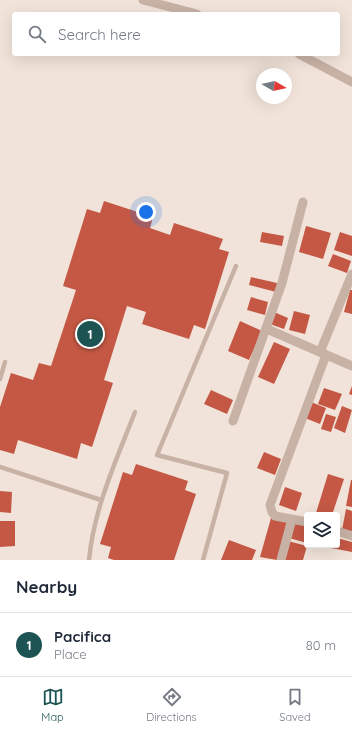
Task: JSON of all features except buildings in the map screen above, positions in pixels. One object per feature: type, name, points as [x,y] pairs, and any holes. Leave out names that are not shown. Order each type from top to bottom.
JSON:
[{"type":"street","points":[[143,0],[189,12]]},
{"type":"street","points":[[303,56],[352,82]]},
{"type":"street","points":[[232,421],[267,329],[285,271],[303,202]]},
{"type":"street","points":[[304,521],[275,516],[270,505],[352,274]]},
{"type":"street","points":[[267,329],[352,366]]},
{"type":"street","points":[[281,560],[292,519]]},
{"type":"street","points":[[340,532],[352,536]]},
{"type":"lane","points":[[203,560],[227,473],[157,455],[236,266]]},
{"type":"lane","points":[[0,379],[5,362]]},
{"type":"lane","points":[[89,560],[96,518],[101,500],[135,412]]},
{"type":"lane","points":[[0,467],[101,500]]},
{"type":"place","name":"Pacifica","points":[[90,334]]}]
